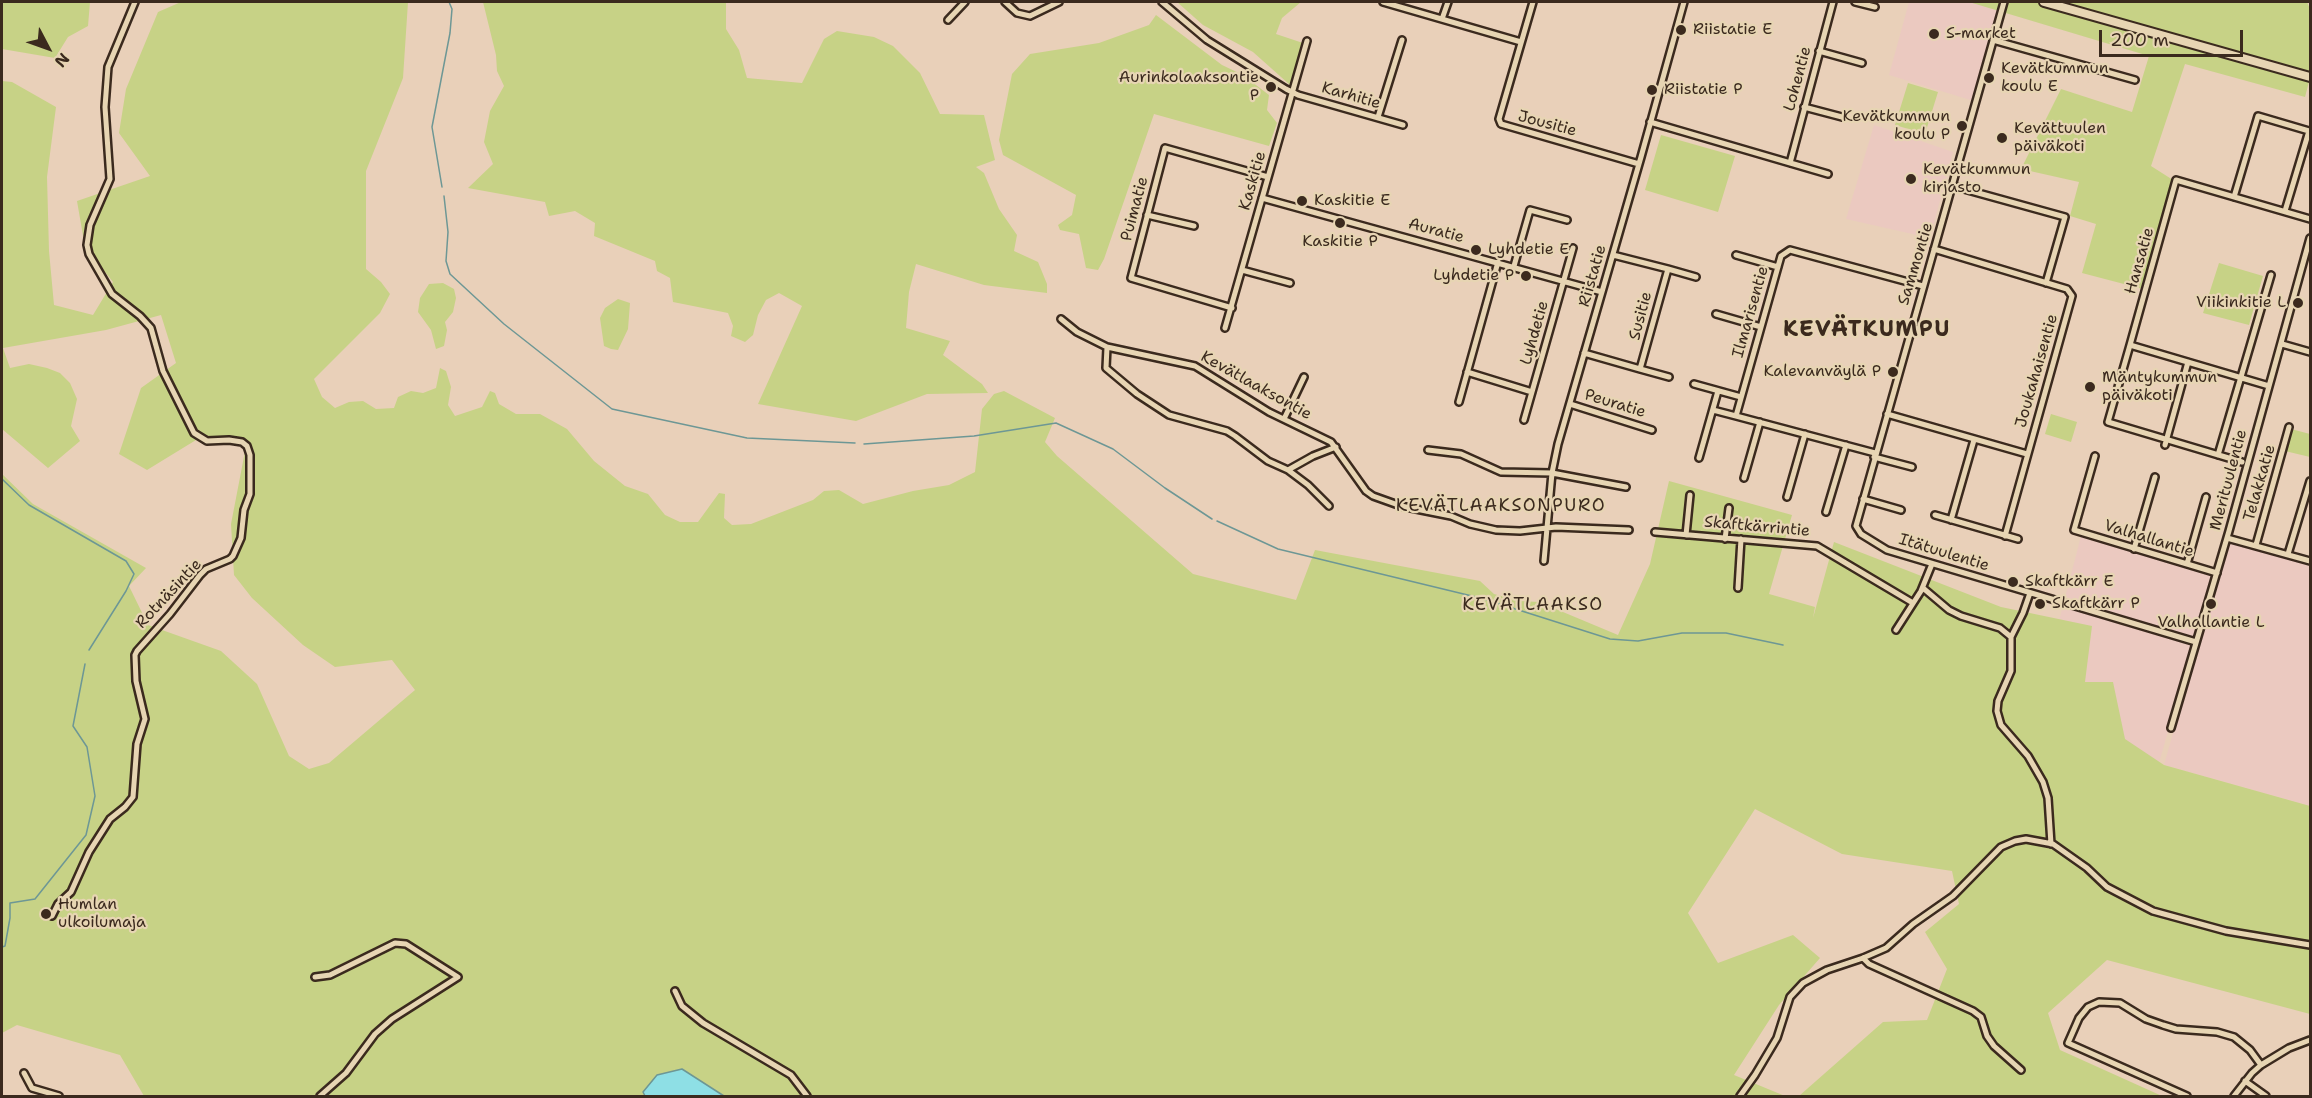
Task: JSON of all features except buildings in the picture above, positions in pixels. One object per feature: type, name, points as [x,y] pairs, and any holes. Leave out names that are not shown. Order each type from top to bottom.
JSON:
[{"type":"street","name":"Rotnäsintie","points":[[52,916],[58,904],[70,892],[89,852],[110,819],[133,797],[137,744],[145,719],[136,681],[135,655],[200,575],[206,569],[233,556],[241,538],[244,510],[250,494],[250,455],[247,446],[242,442],[229,440],[207,441],[194,433],[164,371],[150,328],[140,316],[112,294],[89,254],[87,245],[90,225],[110,179],[105,107],[107,74],[135,2]]},
{"type":"street","points":[[948,20],[965,2]]},
{"type":"street","points":[[1005,2],[1017,14],[1030,16],[1059,2]]},
{"type":"street","name":"Karhitie","points":[[1162,2],[1207,40],[1292,93],[1403,125]]},
{"type":"street","points":[[1383,2],[1521,42]]},
{"type":"street","points":[[1442,19],[1448,2]]},
{"type":"street","name":"Jousitie","points":[[1533,2],[1499,119],[1501,124],[1639,164]]},
{"type":"street","name":"Riistatie","points":[[1544,561],[1552,473],[1558,444],[1684,2]]},
{"type":"street","name":"Lohentie","points":[[1790,163],[1833,2]]},
{"type":"street","points":[[1855,2],[1875,7]]},
{"type":"street","name":"Sammontie","points":[[1861,534],[1856,523],[2004,2]]},
{"type":"street","points":[[2044,2],[2310,77]]},
{"type":"street","points":[[1378,117],[1402,40]]},
{"type":"street","points":[[1993,40],[2134,80]]},
{"type":"street","name":"Kaskitie","points":[[1226,328],[1306,41]]},
{"type":"street","points":[[1819,51],[1862,63]]},
{"type":"street","points":[[1804,107],[1842,117]]},
{"type":"street","points":[[2234,197],[2258,116],[2308,131],[2285,212]]},
{"type":"street","points":[[1650,123],[1828,174]]},
{"type":"street","name":"Puimatie","points":[[1232,308],[1131,278],[1165,148],[1268,177]]},
{"type":"street","name":"Hansatie","points":[[2130,345],[2176,180],[2310,219]]},
{"type":"street","points":[[1953,186],[2065,217],[2046,283]]},
{"type":"street","name":"Auratie","points":[[1262,198],[1602,292]]},
{"type":"street","points":[[1514,267],[1530,210],[1568,220]]},
{"type":"street","points":[[1147,215],[1194,226]]},
{"type":"street","name":"Merituulentie","points":[[2171,728],[2227,538],[2310,238]]},
{"type":"street","name":"Lyhdetie","points":[[1524,420],[1574,248]]},
{"type":"street","name":"Joukahaisentie","points":[[1887,414],[2027,454],[2072,296],[2067,289],[1934,249]]},
{"type":"street","name":"Ilmarisentie","points":[[1736,416],[1781,256],[1790,250],[1923,286]]},
{"type":"street","points":[[1613,255],[1696,277]]},
{"type":"street","points":[[1736,255],[1778,267]]},
{"type":"street","points":[[1459,402],[1498,262]]},
{"type":"street","name":"Susitie","points":[[1640,369],[1668,269]]},
{"type":"street","points":[[1242,270],[1290,283]]},
{"type":"street","points":[[2218,455],[2271,275]]},
{"type":"street","points":[[1716,314],[1761,327]]},
{"type":"street","name":"Kevätlaaksontie","points":[[1061,319],[1077,332],[1107,347],[1195,366],[1284,419],[1319,435],[1336,447],[1366,491],[1373,496],[1401,506],[1451,516],[1470,524],[1496,530],[1520,531],[1556,527],[1629,530]]},
{"type":"street","points":[[2282,344],[2310,352]]},
{"type":"street","points":[[2242,462],[2165,442],[2108,422],[2130,345],[2269,386]]},
{"type":"street","points":[[1107,347],[1106,368],[1137,394],[1169,415],[1227,431],[1269,461],[1288,470],[1308,485],[1329,506]]},
{"type":"street","points":[[1584,353],[1669,377]]},
{"type":"street","points":[[2165,442],[2188,362]]},
{"type":"street","name":"Lyhdetie","points":[[1467,372],[1532,392]]},
{"type":"street","points":[[1284,419],[1304,377]]},
{"type":"street","points":[[1694,384],[1741,397]]},
{"type":"street","points":[[1699,458],[1718,392]]},
{"type":"street","name":"Peuratie","points":[[1570,404],[1652,430]]},
{"type":"street","points":[[1713,410],[1846,445],[1912,467]]},
{"type":"street","points":[[1744,478],[1760,422]]},
{"type":"street","name":"Telakkatie","points":[[2256,545],[2289,427]]},
{"type":"street","points":[[1787,497],[1805,434]]},
{"type":"street","points":[[1951,520],[1974,440]]},
{"type":"street","points":[[1826,512],[1846,445]]},
{"type":"street","points":[[1288,470],[1336,447]]},
{"type":"street","points":[[1428,450],[1461,453],[1501,472],[1552,473],[1626,487]]},
{"type":"street","points":[[2005,536],[2027,454]]},
{"type":"street","name":"Valhallantie","points":[[2095,456],[2074,530],[2217,573]]},
{"type":"street","points":[[2134,549],[2155,477]]},
{"type":"street","points":[[2288,555],[2310,482]]},
{"type":"street","points":[[1686,535],[1690,495]]},
{"type":"street","points":[[2187,564],[2206,497]]},
{"type":"street","points":[[1863,499],[1901,510]]},
{"type":"street","points":[[1725,538],[1729,508]]},
{"type":"street","points":[[1935,515],[2018,540]]},
{"type":"street","name":"Skaftkärrintie","points":[[1655,532],[1817,546],[1913,603]]},
{"type":"street","name":"Itätuulentie","points":[[1861,534],[1887,550],[2196,642]]},
{"type":"street","points":[[2227,538],[2310,561]]},
{"type":"street","points":[[1738,588],[1741,539]]},
{"type":"street","points":[[1896,630],[1923,588],[1932,564]]},
{"type":"street","points":[[1923,588],[1949,610],[2000,628],[2011,637]]},
{"type":"street","points":[[2030,593],[2011,637],[2011,671],[1998,701],[1997,711],[2001,725],[2028,756],[2043,782],[2048,798],[2051,844]]},
{"type":"street","points":[[1740,1096],[1777,1038],[1790,997],[1803,984],[1827,970],[1886,948],[1913,924],[1953,896],[2001,847],[2026,839],[2051,844],[2088,868],[2107,887],[2153,911],[2226,931],[2310,945]]},
{"type":"street","points":[[315,977],[330,975],[395,943],[406,944],[458,977],[392,1019],[375,1034],[346,1073],[320,1096]]},
{"type":"street","points":[[1863,958],[1869,964],[1979,1016],[1994,1046],[2021,1070]]},
{"type":"street","points":[[675,991],[682,1006],[703,1023],[791,1075],[807,1096]]},
{"type":"street","points":[[2187,1096],[2068,1043],[2079,1018],[2088,1007],[2099,1002],[2120,1004],[2146,1019],[2176,1029],[2217,1032],[2234,1037],[2250,1050],[2261,1065]]},
{"type":"street","points":[[2234,1096],[2261,1065],[2289,1048],[2310,1040]]},
{"type":"street","points":[[24,1073],[33,1088],[59,1096]]},
{"type":"street","points":[[2245,1081],[2266,1096]]},
{"type":"shaded area","points":[[1909,2],[1971,2],[2006,11],[1980,103],[1889,75]]},
{"type":"shaded area","points":[[1874,125],[1953,152],[1930,238],[1846,219]]},
{"type":"shaded area","points":[[2081,536],[2212,576],[2159,763],[2032,725]]},
{"type":"shaded area","points":[[2228,538],[2310,561],[2310,806],[2164,765]]},
{"type":"green space","points":[[2,2],[90,2],[88,26],[68,37],[55,58],[2,49]]},
{"type":"green space","points":[[181,2],[408,2],[403,78],[366,171],[366,269],[381,282],[390,294],[380,313],[314,379],[322,397],[335,408],[349,402],[363,401],[376,409],[394,408],[398,397],[411,391],[423,393],[436,388],[440,368],[446,371],[451,387],[448,405],[455,416],[482,407],[490,391],[495,393],[499,404],[516,414],[540,414],[567,429],[594,461],[625,486],[648,494],[665,515],[680,522],[698,522],[719,493],[725,494],[724,518],[732,525],[751,524],[813,500],[824,491],[839,490],[863,504],[913,491],[949,485],[975,472],[982,409],[994,394],[1004,391],[1055,418],[1045,442],[1057,456],[1193,574],[1296,600],[1315,550],[1480,581],[1494,594],[1520,601],[1539,602],[1618,635],[1650,564],[1669,481],[1792,515],[1769,594],[1815,607],[1813,618],[1834,542],[2001,607],[2092,626],[2085,682],[2113,682],[2125,739],[2164,765],[2310,806],[2310,1014],[2107,960],[2048,1013],[2060,1050],[2162,1096],[1799,1096],[1883,1022],[1927,1020],[1947,969],[1925,932],[1959,904],[1952,871],[1842,854],[1755,809],[1688,913],[1718,963],[1793,935],[1820,958],[1779,1005],[1734,1075],[1785,1096],[144,1096],[120,1055],[17,1025],[2,1033],[2,474],[33,504],[146,568],[129,586],[148,625],[221,651],[257,684],[289,756],[309,769],[329,763],[415,690],[392,660],[335,667],[303,645],[252,598],[234,575],[231,524],[247,441],[196,440],[147,470],[119,454],[141,388],[176,363],[161,315],[106,330],[3,348],[10,368],[29,364],[47,368],[60,373],[70,383],[77,399],[71,426],[80,441],[48,468],[2,429],[2,81],[12,82],[56,107],[47,177],[49,251],[54,305],[93,315],[113,282],[85,247],[77,201],[150,176],[119,133],[126,89],[158,12]]},
{"type":"green space","points":[[483,2],[726,2],[726,29],[739,50],[747,78],[802,83],[824,39],[837,31],[874,37],[893,46],[920,73],[940,114],[984,115],[995,160],[976,167],[984,173],[999,209],[1017,235],[1014,251],[1038,262],[1047,284],[1047,293],[984,285],[916,264],[909,292],[906,328],[950,341],[943,355],[982,384],[988,393],[927,394],[856,421],[758,404],[802,306],[779,293],[766,300],[758,315],[753,335],[745,342],[731,336],[733,326],[728,313],[673,302],[670,278],[657,271],[655,261],[594,236],[595,223],[575,211],[549,216],[545,202],[468,188],[493,164],[484,142],[490,111],[504,86],[497,71],[496,55]]},
{"type":"green space","points":[[1177,2],[1301,2],[1282,18],[1276,34],[1303,43],[1290,85],[1253,52],[1203,25]]},
{"type":"green space","points":[[1969,2],[2307,2],[2310,9],[2310,78],[2305,97],[2185,64],[2151,166],[2173,180],[2143,289],[2082,273],[2096,224],[2070,216],[2079,182],[2021,169],[2061,89],[2132,112],[2149,56]]},
{"type":"green space","points":[[1156,15],[1222,65],[1243,75],[1269,95],[1267,110],[1277,123],[1269,146],[1154,114],[1104,259],[1098,270],[1086,268],[1079,234],[1060,230],[1058,225],[1072,215],[1076,195],[1003,155],[999,140],[1012,74],[1030,54],[1099,43],[1149,25]]},
{"type":"green space","points":[[1908,83],[1938,92],[1925,134],[1895,125]]},
{"type":"green space","points":[[1661,135],[1735,156],[1718,212],[1645,190]]},
{"type":"green space","points":[[2219,263],[2263,276],[2249,325],[2203,313]]},
{"type":"green space","points":[[443,283],[454,289],[456,298],[453,312],[445,322],[447,330],[444,346],[436,349],[431,330],[418,312],[420,298],[429,284]]},
{"type":"green space","points":[[618,299],[630,303],[628,329],[618,350],[604,346],[600,318],[605,308]]},
{"type":"green space","points":[[2051,414],[2077,422],[2071,442],[2045,434]]},
{"type":"green space","points":[[2291,429],[2310,434],[2310,457],[2285,451]]},
{"type":"water","points":[[682,1069],[724,1096],[645,1096],[643,1092],[657,1075]]},
{"type":"waterway","points":[[442,187],[432,127],[450,33],[452,9],[449,2]]},
{"type":"waterway","points":[[444,196],[448,232],[446,261],[450,274],[504,324],[612,409],[747,438],[855,443]]},
{"type":"waterway","points":[[864,444],[974,436],[1056,423],[1113,449],[1165,488],[1212,519]]},
{"type":"waterway","points":[[2,479],[29,505],[126,561],[134,574],[89,650]]},
{"type":"waterway","points":[[1217,521],[1278,549],[1476,597]]},
{"type":"waterway","points":[[1484,599],[1610,639],[1638,641],[1682,633],[1726,633],[1783,645]]},
{"type":"waterway","points":[[2,947],[5,946],[10,903],[35,899],[86,835],[95,796],[87,747],[73,726],[85,664]]},
{"type":"place","name":"Riistatie E","points":[[1681,30]]},
{"type":"place","name":"S-market","points":[[1934,34]]},
{"type":"place","name":"Kevätkummun koulu E","points":[[1989,78]]},
{"type":"place","name":"Aurinkolaaksontie P","points":[[1271,87]]},
{"type":"place","name":"Riistatie P","points":[[1652,90]]},
{"type":"place","name":"Kevätkummun koulu P","points":[[1962,126]]},
{"type":"place","name":"Kevättuulen päiväkoti","points":[[2002,138]]},
{"type":"place","name":"Kevätkummun kirjasto","points":[[1911,179]]},
{"type":"place","name":"Kaskitie E","points":[[1302,201]]},
{"type":"place","name":"Kaskitie P","points":[[1340,223]]},
{"type":"place","name":"Lyhdetie E","points":[[1476,250]]},
{"type":"place","name":"Lyhdetie P","points":[[1526,276]]},
{"type":"place","name":"Viikinkitie L","points":[[2298,303]]},
{"type":"place","name":"Kalevanväylä P","points":[[1893,372]]},
{"type":"place","name":"Mäntykummun päiväkoti","points":[[2090,387]]},
{"type":"place","name":"Skaftkärr E","points":[[2013,582]]},
{"type":"place","name":"Skaftkärr P","points":[[2040,604]]},
{"type":"place","name":"Valhallantie L","points":[[2211,604]]},
{"type":"place","name":"Humlan ulkoilumaja","points":[[46,914]]},
{"type":"district","name":"KEVÄTKUMPU","points":[[1867,330]]},
{"type":"district","name":"KEVÄTLAAKSONPURO","points":[[1501,506]]},
{"type":"district","name":"KEVÄTLAAKSO","points":[[1533,605]]}]
